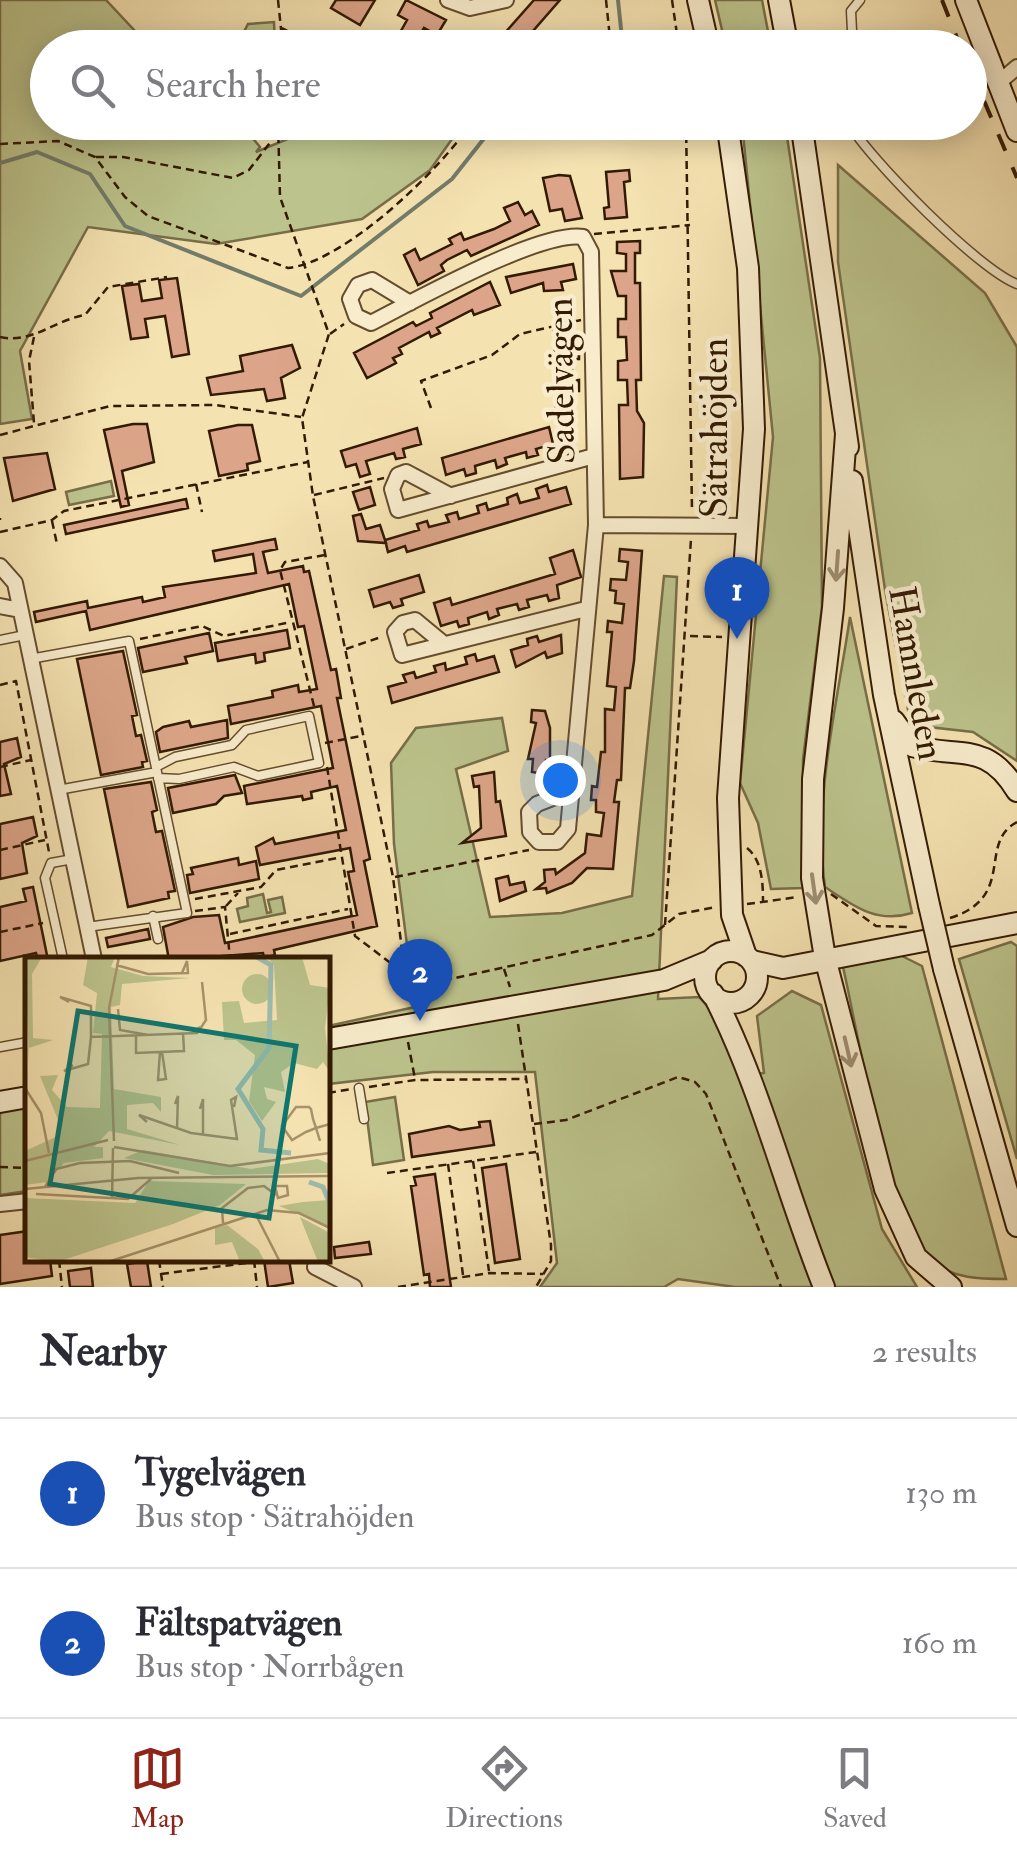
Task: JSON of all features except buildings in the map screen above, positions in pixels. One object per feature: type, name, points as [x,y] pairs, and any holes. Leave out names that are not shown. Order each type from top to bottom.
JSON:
[{"type":"street","points":[[448,0],[470,8],[506,0]]},
{"type":"street","points":[[698,0],[705,30]]},
{"type":"street","points":[[779,0],[785,30]]},
{"type":"street","points":[[966,0],[977,30]]},
{"type":"street","points":[[987,57],[1017,131]]},
{"type":"street","points":[[997,84],[1017,67]]},
{"type":"street","name":"Sätrahöjden","points":[[715,957],[727,941],[731,909],[728,798],[754,429],[748,268],[729,140]]},
{"type":"street","name":"Hamnleden","points":[[804,140],[884,695],[944,969],[1017,1226]]},
{"type":"street","points":[[410,303],[372,280],[352,292],[351,308],[356,316],[371,323],[530,248],[571,235],[583,237]]},
{"type":"street","name":"Sadelvägen","points":[[539,842],[547,844],[564,837],[572,790],[596,525],[591,252],[583,237]]},
{"type":"street","points":[[846,434],[810,821],[812,878],[825,958],[869,1136],[894,1214],[916,1257],[951,1287]]},
{"type":"street","points":[[451,496],[406,472],[394,481],[392,489],[398,510],[451,496],[594,456]]},
{"type":"street","points":[[596,525],[749,526]]},
{"type":"street","points":[[0,566],[15,583],[93,957]]},
{"type":"street","points":[[0,606],[20,610]]},
{"type":"street","points":[[444,644],[415,620],[403,623],[396,632],[402,655],[586,608]]},
{"type":"street","points":[[884,695],[898,731],[912,746],[978,754],[998,766],[1017,791]]},
{"type":"street","points":[[539,842],[530,832],[529,812],[537,804],[572,790]]},
{"type":"street","name":"Sätrahöjden","points":[[731,909],[749,958]]},
{"type":"street","points":[[664,980],[732,951],[772,967],[1017,923]]},
{"type":"street","points":[[715,957],[706,974],[710,991],[740,1049],[797,1221],[824,1287]]},
{"type":"street","points":[[740,1049],[738,1022],[757,976],[749,958]]},
{"type":"street","points":[[330,1039],[664,980],[690,981],[726,1002],[750,994],[802,964]]},
{"type":"street","points":[[0,1102],[25,1098]]},
{"type":"street","points":[[0,1204],[25,1200]]},
{"type":"street","points":[[315,1263],[318,1287]]},
{"type":"street","points":[[315,1263],[354,1287]]},
{"type":"lane","points":[[852,30],[851,11],[860,0]]},
{"type":"lane","points":[[860,140],[979,259],[1000,278],[1017,284]]},
{"type":"lane","points":[[0,640],[25,635]]},
{"type":"lane","points":[[30,659],[128,641],[187,913],[87,927]]},
{"type":"lane","points":[[58,790],[157,772],[178,779],[234,767],[258,776],[319,763],[310,716],[246,730],[232,745],[174,758],[157,772]]},
{"type":"lane","points":[[61,957],[45,878],[51,863],[72,858]]},
{"type":"lane","points":[[153,916],[158,938]]},
{"type":"lane","points":[[0,1047],[25,1043]]},
{"type":"lane","points":[[359,1088],[364,1119]]},
{"type":"path","points":[[278,0],[282,28],[286,30]]},
{"type":"path","points":[[606,0],[609,30]]},
{"type":"path","points":[[672,0],[677,30]]},
{"type":"path","points":[[0,144],[58,142],[95,157],[123,157],[233,178],[249,170],[272,140]]},
{"type":"path","points":[[277,140],[280,197],[329,334],[302,418],[313,496],[394,877],[406,984],[426,985],[652,935],[679,914],[809,895]]},
{"type":"path","points":[[95,157],[126,197],[148,216],[288,268],[303,267],[350,238],[417,186],[458,140]]},
{"type":"path","points":[[583,237],[690,225]]},
{"type":"path","points":[[0,337],[34,336],[61,318],[85,315],[97,306],[108,287],[167,277]]},
{"type":"path","points":[[329,334],[356,316]]},
{"type":"path","points":[[431,408],[422,381],[492,355],[520,334],[592,318]]},
{"type":"path","points":[[34,336],[28,361],[35,426]]},
{"type":"path","points":[[0,435],[110,406],[215,405],[302,418]]},
{"type":"path","points":[[0,532],[52,520],[64,511],[308,462]]},
{"type":"path","points":[[313,496],[379,477],[394,481]]},
{"type":"path","points":[[196,484],[202,512]]},
{"type":"path","points":[[52,520],[57,544]]},
{"type":"path","points":[[128,641],[202,626],[224,636],[291,622]]},
{"type":"path","points":[[344,649],[396,632]]},
{"type":"path","points":[[688,636],[726,638]]},
{"type":"path","points":[[0,685],[16,681],[51,863]]},
{"type":"path","points":[[316,745],[362,736]]},
{"type":"path","points":[[0,767],[31,760]]},
{"type":"path","points":[[0,850],[46,840]]},
{"type":"path","points":[[394,877],[529,850],[539,842]]},
{"type":"path","points":[[741,843],[754,853],[763,880],[763,902]]},
{"type":"path","points":[[184,902],[262,887],[276,870],[339,858]]},
{"type":"path","points":[[187,913],[224,907],[240,891]]},
{"type":"path","points":[[224,907],[230,957]]},
{"type":"path","points":[[230,934],[349,909]]},
{"type":"path","points":[[0,932],[54,920]]},
{"type":"path","points":[[504,967],[510,987]]},
{"type":"path","points":[[426,985],[430,1006]]},
{"type":"path","points":[[518,1024],[550,1245],[551,1261],[536,1287]]},
{"type":"path","points":[[408,1037],[415,1080]]},
{"type":"path","points":[[534,1124],[566,1120],[678,1078],[695,1082],[706,1094],[780,1287]]},
{"type":"path","points":[[330,1093],[415,1080],[526,1079]]},
{"type":"path","points":[[387,1172],[538,1152]]},
{"type":"path","points":[[473,1161],[489,1273]]},
{"type":"path","points":[[448,1164],[464,1277]]},
{"type":"path","points":[[0,1167],[25,1168]]},
{"type":"path","points":[[59,1262],[62,1287]]},
{"type":"path","points":[[158,1262],[163,1287]]},
{"type":"path","points":[[161,1274],[247,1262]]},
{"type":"path","points":[[254,1262],[257,1287]]},
{"type":"path","points":[[398,1287],[489,1273],[545,1274]]},
{"type":"green space","points":[[0,0],[106,0],[134,30],[30,30],[30,140],[254,140],[260,147],[256,152],[285,140],[451,140],[430,170],[362,219],[216,244],[88,227],[20,351],[32,419],[0,424]]},
{"type":"green space","points":[[715,0],[762,0],[768,30],[722,30]]},
{"type":"green space","points":[[274,22],[274,30],[245,30],[248,24]]},
{"type":"green space","points":[[744,140],[788,140],[820,358],[822,607],[803,759],[803,888],[771,889],[758,823],[740,783],[773,437]]},
{"type":"green space","points":[[838,165],[985,293],[1017,347],[1017,761],[973,732],[911,725],[885,590],[838,262]]},
{"type":"green space","points":[[111,481],[114,496],[69,505],[66,492]]},
{"type":"green space","points":[[664,576],[677,577],[658,999],[699,997],[719,1019],[741,1076],[764,1073],[757,1016],[792,991],[821,1005],[882,1229],[917,1287],[735,1287],[678,1279],[664,1287],[540,1287],[557,1263],[535,1072],[433,1072],[330,1084],[330,1026],[415,1007],[394,844],[391,763],[416,728],[502,718],[508,751],[456,769],[490,917],[562,913],[632,896]]},
{"type":"green space","points":[[850,617],[912,913],[899,916],[876,915],[825,887],[824,786]]},
{"type":"green space","points":[[263,894],[267,913],[271,912],[268,900],[282,897],[285,913],[240,922],[237,909],[248,906],[247,898]]},
{"type":"green space","points":[[1011,942],[1017,946],[1017,1159],[959,959]]},
{"type":"green space","points":[[900,955],[922,966],[1006,1279],[958,1275],[933,1261],[916,1238],[888,1166],[843,967]]},
{"type":"green space","points":[[25,1088],[25,1191],[0,1195],[0,1094]]},
{"type":"green space","points":[[395,1097],[404,1160],[373,1165],[365,1102]]},
{"type":"waterway","points":[[618,0],[621,30]]},
{"type":"waterway","points":[[0,163],[37,152],[90,174],[125,226],[301,296],[452,179],[483,140]]},
{"type":"railway","points":[[942,0],[954,30]]},
{"type":"railway","points":[[987,108],[1017,178]]},
{"type":"place","name":"Tygelvägen","points":[[737,639]]},
{"type":"place","name":"Fältspatvägen","points":[[420,1021]]}]
